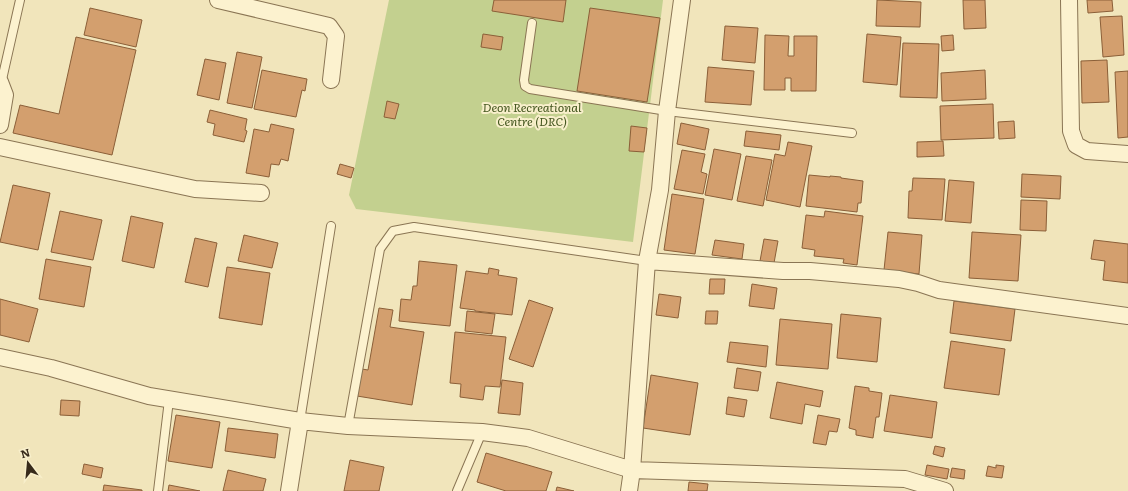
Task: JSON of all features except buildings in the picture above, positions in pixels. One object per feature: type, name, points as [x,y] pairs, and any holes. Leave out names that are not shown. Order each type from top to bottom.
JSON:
[{"type":"street","points":[[218,0],[329,26],[336,36],[331,80]]},
{"type":"street","points":[[629,491],[632,470],[647,261],[660,190],[667,111],[682,0]]},
{"type":"street","points":[[1068,0],[1071,132],[1076,145],[1087,151],[1128,154]]},
{"type":"street","points":[[0,125],[5,95],[1,83]]},
{"type":"street","points":[[0,147],[195,189],[261,193]]},
{"type":"street","points":[[647,261],[810,271],[899,279],[939,290],[1128,316]]},
{"type":"street","points":[[0,357],[51,368],[149,396],[300,421],[348,426],[482,432],[528,438],[632,470],[903,485],[946,491]]},
{"type":"street","points":[[288,491],[300,421]]},
{"type":"lane","points":[[1,83],[20,0]]},
{"type":"lane","points":[[532,23],[524,80],[525,86],[530,89],[667,111],[852,133]]},
{"type":"lane","points":[[300,421],[331,226]]},
{"type":"lane","points":[[348,426],[380,249],[394,232],[414,227],[647,261]]},
{"type":"lane","points":[[158,491],[169,400]]},
{"type":"lane","points":[[457,491],[482,432]]},
{"type":"green space","name":"Deon Recreational Centre (DRC)","points":[[389,0],[663,0],[633,242],[356,209],[349,195]]}]
